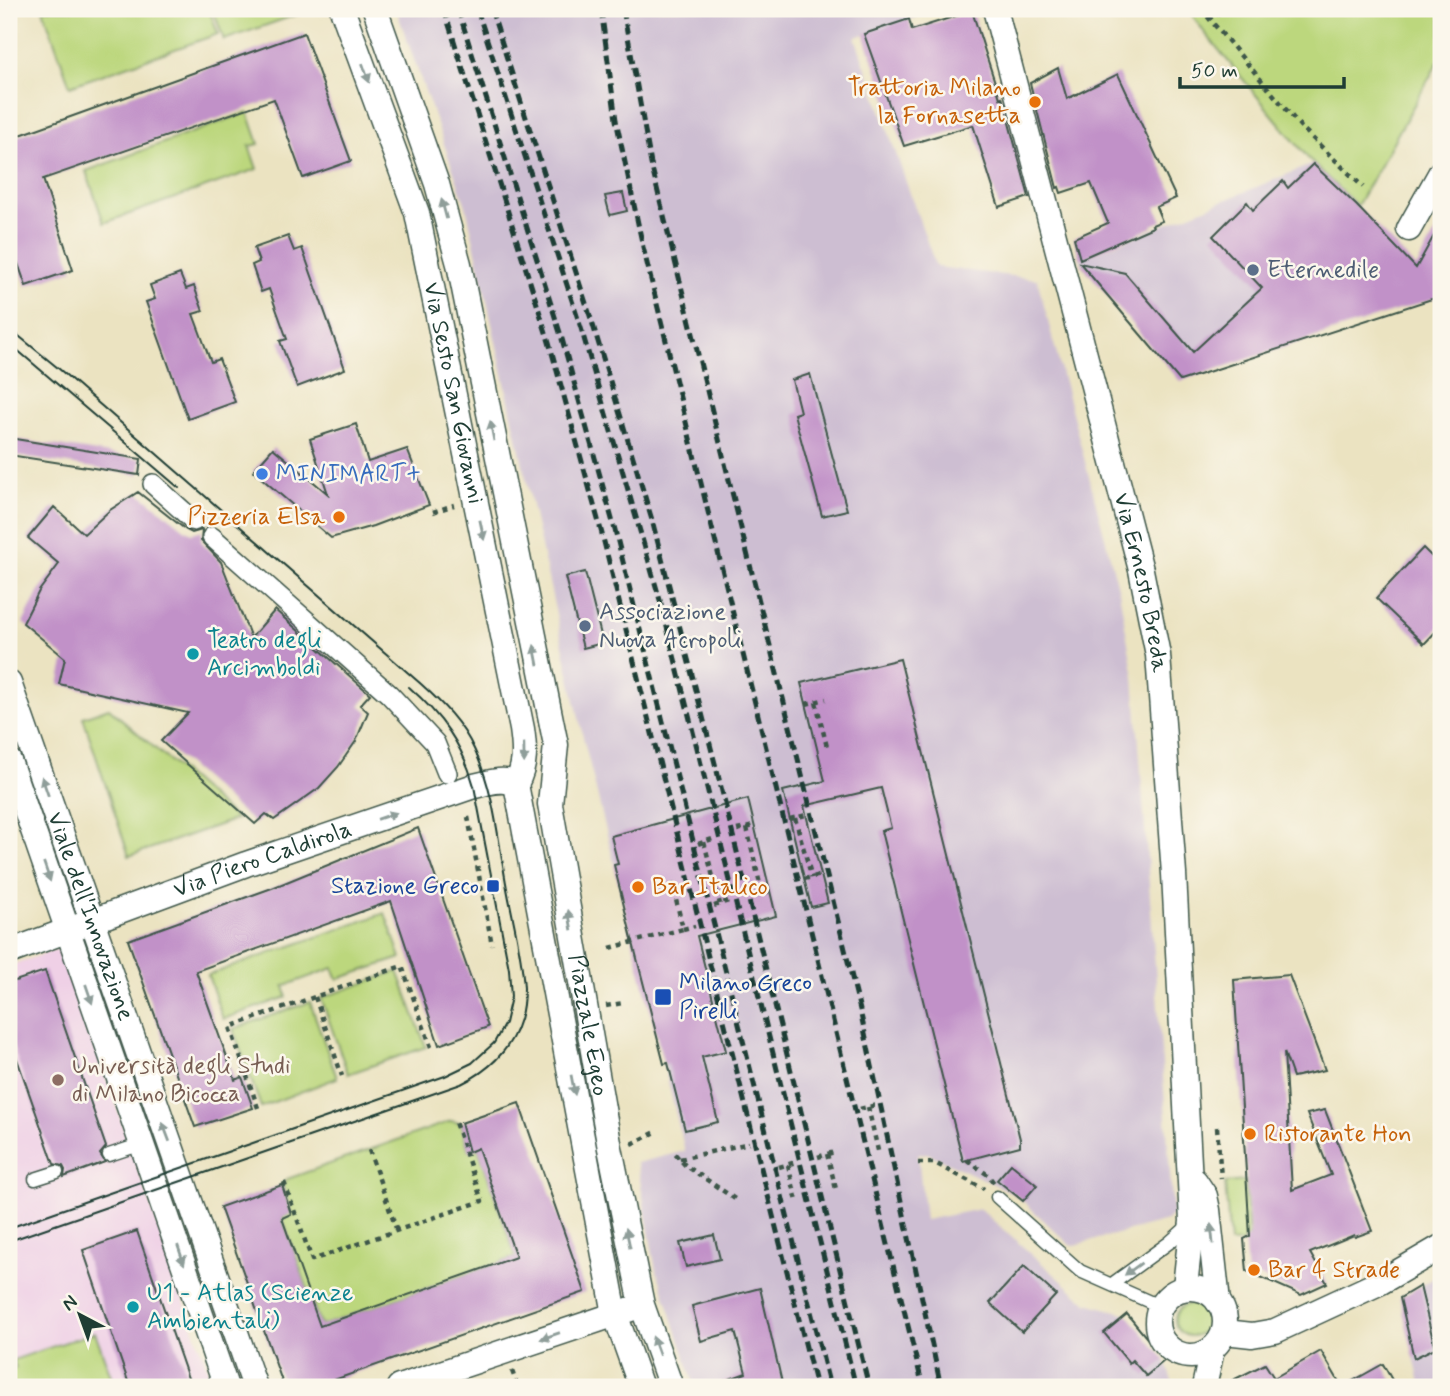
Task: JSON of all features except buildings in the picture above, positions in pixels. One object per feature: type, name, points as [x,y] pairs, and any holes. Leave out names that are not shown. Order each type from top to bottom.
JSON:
[{"type":"street","name":"Via Sesto San Giovanni","points":[[342,9],[417,212],[522,729],[526,756],[523,771],[516,784]]},
{"type":"street","name":"Via Sesto San Giovanni","points":[[375,9],[437,184],[459,264],[556,745]]},
{"type":"street","name":"Via Ernesto Breda","points":[[995,9],[1154,627],[1161,683],[1174,874],[1192,1221],[1185,1287]]},
{"type":"street","points":[[1409,229],[1441,172]]},
{"type":"street","points":[[153,484],[194,521]]},
{"type":"street","points":[[212,537],[389,695],[435,743],[447,774]]},
{"type":"street","name":"Viale dell'Innovazione","points":[[9,682],[255,1387]]},
{"type":"street","name":"Piazzale Egeo","points":[[556,745],[550,804],[611,1157],[642,1305],[671,1387]]},
{"type":"street","name":"Viale dell'Innovazione","points":[[9,761],[226,1387]]},
{"type":"street","name":"Via Piero Caldirola","points":[[9,952],[91,920],[474,786],[497,781],[511,781],[516,784]]},
{"type":"street","name":"Piazzale Egeo","points":[[516,784],[615,1314],[641,1387]]},
{"type":"street","name":"Via Ernesto Breda","points":[[1188,1172],[1202,1190],[1209,1210],[1218,1302],[1225,1315],[1203,1387]]},
{"type":"street","points":[[1218,1302],[1202,1290],[1185,1287],[1169,1294],[1159,1306],[1157,1322],[1160,1335],[1169,1347],[1182,1356],[1198,1357],[1218,1341],[1275,1331],[1381,1282],[1441,1247]]},
{"type":"street","points":[[399,1387],[642,1305]]},
{"type":"street","points":[[1182,1356],[1195,1387]]},
{"type":"lane","points":[[109,1155],[142,1144]]},
{"type":"lane","points":[[35,1180],[57,1172]]},
{"type":"lane","points":[[997,1197],[1074,1266],[1090,1276],[1159,1306]]},
{"type":"lane","points":[[1112,1284],[1170,1242],[1192,1221]]},
{"type":"path","points":[[1201,9],[1301,127],[1363,187]]},
{"type":"path","points":[[1208,19],[1226,9]]},
{"type":"path","points":[[433,512],[458,503]]},
{"type":"path","points":[[806,704],[827,699]]},
{"type":"path","points":[[816,702],[827,747]]},
{"type":"path","points":[[806,815],[792,819],[812,877]]},
{"type":"path","points":[[468,817],[492,945]]},
{"type":"path","points":[[737,830],[754,826]]},
{"type":"path","points":[[747,828],[762,893]]},
{"type":"path","points":[[715,838],[701,843],[720,904]]},
{"type":"path","points":[[804,879],[821,875]]},
{"type":"path","points":[[672,883],[683,929]]},
{"type":"path","points":[[754,896],[770,891]]},
{"type":"path","points":[[714,906],[731,900]]},
{"type":"path","points":[[610,947],[695,926]]},
{"type":"path","points":[[258,1108],[230,1027],[402,966],[430,1047]]},
{"type":"path","points":[[315,997],[342,1076]]},
{"type":"path","points":[[860,1109],[876,1105]]},
{"type":"path","points":[[869,1107],[879,1155]]},
{"type":"path","points":[[284,1182],[312,1260],[397,1231],[482,1201],[455,1122]]},
{"type":"path","points":[[1217,1127],[1221,1178]]},
{"type":"path","points":[[633,1153],[632,1143],[656,1132]]},
{"type":"path","points":[[680,1159],[749,1143]]},
{"type":"path","points":[[369,1150],[397,1231]]},
{"type":"path","points":[[818,1157],[834,1152]]},
{"type":"path","points":[[675,1154],[685,1165],[735,1199]]},
{"type":"path","points":[[827,1154],[836,1189]]},
{"type":"path","points":[[967,1160],[994,1181],[997,1197]]},
{"type":"path","points":[[779,1167],[796,1162]]},
{"type":"path","points":[[918,1163],[935,1163],[997,1197]]},
{"type":"path","points":[[788,1165],[797,1201]]},
{"type":"path","points":[[512,1370],[518,1387]]},
{"type":"shaded area","points":[[396,9],[943,9],[855,37],[936,267],[1037,279],[1119,591],[1134,677],[1173,1214],[1167,1221],[1071,1246],[1009,1191],[927,1153],[918,1154],[925,1220],[980,1209],[1087,1303],[1127,1314],[1165,1360],[1174,1387],[695,1387],[655,1265],[637,1163],[685,1151],[584,741],[466,206]]},
{"type":"shaded area","name":"Eternedile","points":[[1313,164],[1357,206],[1441,296],[1180,381],[1080,259]]},
{"type":"shaded area","name":"Università degli Studi di Milano Bicocca","points":[[61,948],[214,1387],[9,1387],[9,966]]},
{"type":"shaded area","points":[[1441,1274],[1441,1387],[1421,1387],[1400,1298]]},
{"type":"green space","points":[[43,9],[209,9],[218,34],[70,86]]},
{"type":"green space","points":[[213,9],[309,9],[310,10],[224,40]]},
{"type":"green space","points":[[1188,9],[1441,9],[1441,57],[1357,206],[1313,164]]},
{"type":"green space","points":[[248,112],[259,144],[249,146],[257,169],[104,223],[86,171]]},
{"type":"green space","points":[[109,708],[236,819],[129,856],[83,717]]},
{"type":"green space","points":[[385,913],[401,958],[338,979],[333,968],[284,986],[287,997],[223,1019],[208,975]]},
{"type":"green space","points":[[398,971],[426,1047],[348,1074],[321,998]]},
{"type":"green space","points":[[310,1002],[337,1078],[261,1107],[233,1029]]},
{"type":"green space","points":[[451,1121],[461,1123],[469,1151],[478,1148],[516,1257],[321,1326],[282,1218],[291,1213],[282,1185],[287,1179]]},
{"type":"green space","points":[[1245,1181],[1249,1242],[1230,1243],[1225,1183]]},
{"type":"green space","points":[[1191,1304],[1202,1309],[1207,1320],[1202,1331],[1191,1336],[1180,1331],[1175,1320],[1180,1309]]},
{"type":"green space","points":[[95,1332],[112,1379],[89,1387],[9,1387],[9,1371],[16,1368],[13,1360]]},
{"type":"tram line","points":[[9,328],[421,684],[457,722],[474,749],[491,798],[524,988],[520,1019],[511,1040],[498,1058],[461,1084],[9,1241]]},
{"type":"tram line","points":[[9,343],[179,488]]},
{"type":"tram line","points":[[9,1228],[445,1076],[472,1063],[494,1043],[505,1023],[511,997],[509,969],[474,786],[457,744],[441,720],[409,687]]},
{"type":"railway","points":[[444,9],[549,342],[602,534],[816,1387]]},
{"type":"railway","points":[[458,9],[562,339],[615,530],[830,1387]]},
{"type":"railway","points":[[477,9],[581,328],[662,607],[856,1387]]},
{"type":"railway","points":[[491,9],[593,325],[652,520],[718,775],[869,1387]]},
{"type":"railway","points":[[601,9],[616,120],[643,247],[923,1387]]},
{"type":"railway","points":[[623,9],[651,164],[860,1010],[941,1387]]},
{"type":"place","name":"Trattoria Milano la Fornasetta","points":[[1035,102]]},
{"type":"place","name":"Eternedile","points":[[1253,270]]},
{"type":"place","name":"MINIMART+","points":[[262,474]]},
{"type":"place","name":"Pizzeria Elsa","points":[[339,517]]},
{"type":"place","name":"Associazione Nuova Acropoli","points":[[585,626]]},
{"type":"place","name":"Teatro degli Arcimboldi","points":[[193,654]]},
{"type":"place","name":"Stazione Greco","points":[[493,886]]},
{"type":"place","name":"Bar Italico","points":[[638,887]]},
{"type":"place","name":"Milano Greco Pirelli","points":[[663,997]]},
{"type":"place","name":"Università degli Studi di Milano Bicocca","points":[[58,1080]]},
{"type":"place","name":"Ristorante Hon","points":[[1250,1134]]},
{"type":"place","name":"Bar 4 Strade","points":[[1254,1270]]},
{"type":"place","name":"U1 - Atlas (Scienze Ambientali)","points":[[133,1307]]}]
